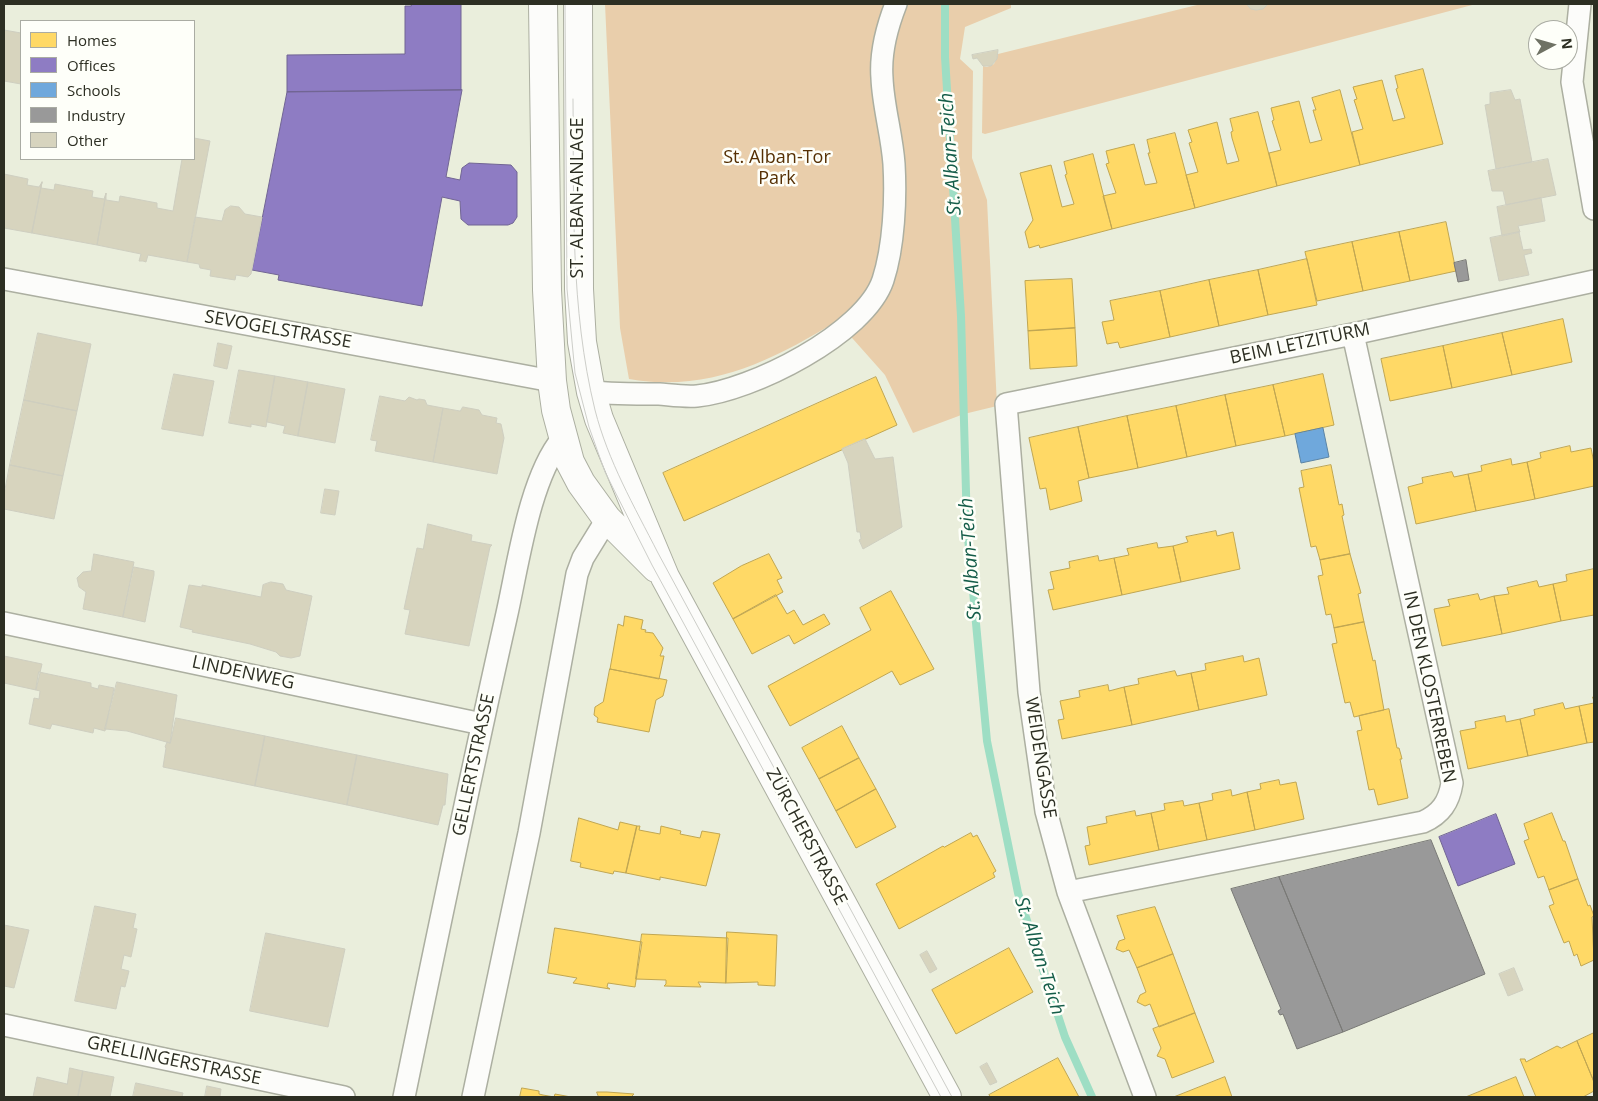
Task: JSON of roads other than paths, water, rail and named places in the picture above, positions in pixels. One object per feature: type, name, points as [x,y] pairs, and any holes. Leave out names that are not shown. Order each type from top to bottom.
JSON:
[{"type":"main road","name":"ST. ALBAN-ANLAGE","points":[[543,4],[547,290],[552,381]]},
{"type":"main road","name":"ST. ALBAN-ANLAGE","points":[[578,4],[579,289],[582,342],[591,392]]},
{"type":"main road","points":[[552,381],[591,392],[562,439]]},
{"type":"main road","name":"ZÜRCHERSTRASSE","points":[[552,381],[562,439],[570,462],[581,483],[607,520],[665,577]]},
{"type":"main road","name":"ZÜRCHERSTRASSE","points":[[591,392],[622,478],[665,577],[947,1097]]},
{"type":"main road","points":[[562,439],[583,439],[610,446]]},
{"type":"main road","points":[[607,520],[618,499],[622,478]]},
{"type":"street","points":[[591,392],[697,396],[732,388],[760,377],[826,344],[855,320],[870,301],[882,281],[892,231],[895,196],[894,162],[881,77],[883,48],[896,4]]},
{"type":"street","points":[[1580,4],[1572,82],[1594,209]]},
{"type":"street","name":"SEVOGELSTRASSE","points":[[4,279],[552,381]]},
{"type":"street","name":"BEIM LETZITURM","points":[[1006,404],[1353,334],[1594,282]]},
{"type":"street","name":"IN DEN KLOSTERREBEN","points":[[1068,892],[1423,822],[1438,813],[1450,795],[1452,783],[1353,334]]},
{"type":"street","name":"WEIDENGASSE","points":[[1006,404],[1029,692],[1046,811],[1068,892],[1145,1097]]},
{"type":"street","name":"GELLERTSTRASSE","points":[[404,1097],[482,724],[540,478],[551,455],[562,439]]},
{"type":"street","points":[[473,1097],[529,833],[577,574],[583,558],[607,520]]},
{"type":"street","name":"LINDENWEG","points":[[4,623],[482,724]]},
{"type":"street","name":"GRELLINGERSTRASSE","points":[[4,1025],[344,1097]]},
{"type":"waterway","name":"St. Alban-Teich","points":[[945,4],[945,57],[961,316],[967,527],[987,741],[1018,893],[1065,1037],[1092,1097]]},
{"type":"tram line","points":[[565,4],[567,289],[575,373],[589,427],[605,472],[652,565],[941,1097]]},
{"type":"tram line","points":[[573,99],[577,294],[587,372],[600,429],[622,483],[658,553],[952,1097]]},
{"type":"park label","name":"St. Alban-Tor Park","points":[[777,168]]}]
